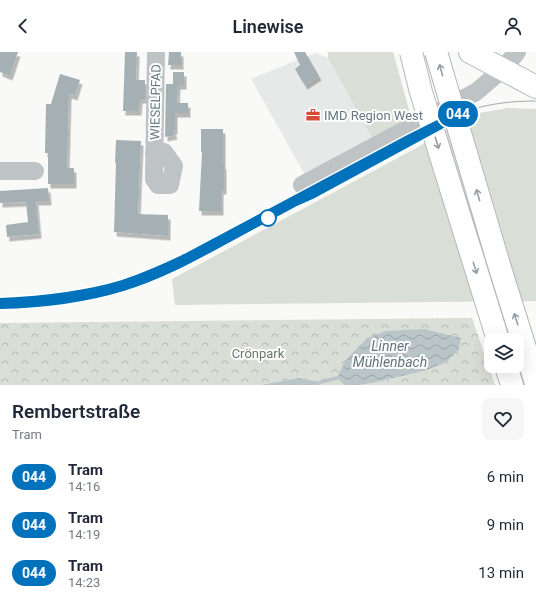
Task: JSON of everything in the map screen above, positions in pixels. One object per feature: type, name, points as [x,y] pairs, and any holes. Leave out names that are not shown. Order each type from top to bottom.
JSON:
[{"type":"main road","points":[[411,52],[421,92],[496,333]]},
{"type":"main road","points":[[436,52],[500,268],[536,383]]},
{"type":"main road","points":[[470,52],[536,87]]},
{"type":"main road","points":[[508,373],[512,385]]},
{"type":"street","name":"WIESELPFAD","points":[[154,152],[156,52]]},
{"type":"street","points":[[302,185],[350,155],[476,92],[503,69],[517,52]]},
{"type":"street","points":[[0,171],[35,171]]},
{"type":"shaded area","points":[[315,53],[328,58],[372,138],[305,175],[251,79]]},
{"type":"green space","points":[[328,52],[393,52],[411,117],[372,138],[328,58]]},
{"type":"green space","points":[[508,108],[536,109],[536,301],[175,305],[172,279],[420,146],[474,114]]},
{"type":"green space","name":"Crönpark","points":[[472,318],[484,353],[484,373],[491,373],[495,385],[360,385],[424,371],[459,350],[461,338],[337,378],[344,385],[319,385],[321,383],[298,378],[260,385],[0,385],[0,323]]},
{"type":"water","name":"Linner Mühlenbach","points":[[424,329],[461,338],[459,350],[446,362],[424,371],[372,383],[344,385],[337,378],[345,361],[367,338],[386,331]]},
{"type":"water","name":"Linner Mühlenbach","points":[[298,378],[321,382],[319,385],[260,385]]},
{"type":"building","points":[[0,52],[18,52],[10,76],[0,72]]},
{"type":"building","points":[[125,52],[137,52],[136,80],[145,80],[145,99],[140,99],[139,111],[123,111]]},
{"type":"building","points":[[169,52],[181,52],[181,65],[168,65]]},
{"type":"building","points":[[294,52],[305,52],[319,76],[305,85],[295,69],[300,65]]},
{"type":"building","points":[[173,72],[184,72],[184,85],[178,85],[177,103],[188,103],[188,113],[175,113],[175,130],[173,130],[175,135],[165,137],[166,84],[173,84]]},
{"type":"building","points":[[60,74],[80,80],[75,96],[69,94],[67,168],[74,168],[74,184],[48,184],[48,153],[45,153],[46,104],[51,104]]},
{"type":"building","points":[[201,129],[223,129],[224,190],[221,190],[221,211],[199,211],[202,152]]},
{"type":"building","points":[[116,140],[141,141],[138,214],[168,215],[168,236],[114,232]]},
{"type":"building","points":[[48,188],[49,201],[36,201],[39,234],[7,237],[6,225],[28,222],[26,202],[0,203],[0,191]]},
{"type":"waterway","name":"Linner Mühlenbach","points":[[321,382],[337,378]]},
{"type":"tram line","points":[[0,301],[77,294],[137,278],[195,251],[442,120],[460,113],[495,104],[536,101]]},
{"type":"tram line","name":"044","points":[[0,301],[65,296],[122,283],[152,272],[187,256],[385,150],[459,113],[441,126],[312,196],[294,204],[190,260],[154,277],[124,288],[66,301],[0,306]]},
{"type":"tram line","points":[[297,203],[350,175]]},
{"type":"place","name":"IMD Region West","points":[[313,115]]}]
